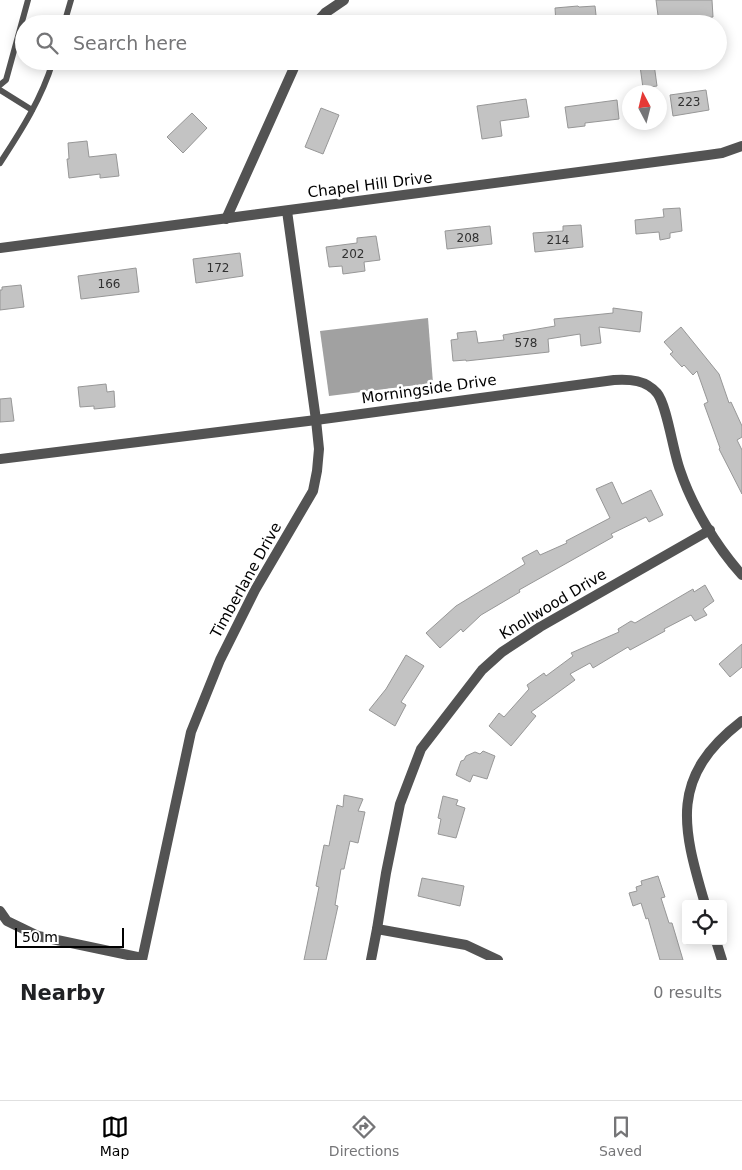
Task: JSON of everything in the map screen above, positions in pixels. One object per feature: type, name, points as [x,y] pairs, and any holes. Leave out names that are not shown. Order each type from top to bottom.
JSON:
[{"type":"street","points":[[323,15],[344,0]]},
{"type":"street","points":[[226,219],[292,70]]},
{"type":"street","name":"Chapel Hill Drive","points":[[0,248],[708,156],[742,146]]},
{"type":"street","name":"Timberlane Drive","points":[[142,959],[191,732],[220,660],[250,599],[312,491],[317,471],[319,449],[316,420],[287,211]]},
{"type":"street","name":"Morningside Drive","points":[[0,459],[316,420],[614,380],[632,380],[641,382],[655,390],[659,395],[679,468],[694,504],[742,575]]},
{"type":"street","name":"Knollwood Drive","points":[[370,960],[378,929],[386,873],[400,804],[421,750],[482,670],[502,652],[540,627],[710,530]]},
{"type":"street","points":[[704,900],[688,843],[686,820],[688,798],[695,776],[705,756],[742,721]]},
{"type":"street","points":[[0,911],[7,920],[38,936],[142,959]]},
{"type":"street","points":[[378,929],[466,945],[498,960]]},
{"type":"street","points":[[717,945],[722,960]]},
{"type":"lane","points":[[24,15],[28,0]]},
{"type":"lane","points":[[67,15],[71,0]]},
{"type":"lane","points":[[0,85],[6,80],[15,47]]},
{"type":"lane","points":[[0,163],[24,125],[51,70]]},
{"type":"lane","points":[[0,90],[32,110]]},
{"type":"shaded area","points":[[428,318],[433,383],[329,396],[320,331]]},
{"type":"building","points":[[656,0],[712,0],[713,15],[658,15]]},
{"type":"building","points":[[595,6],[596,15],[555,15],[555,8]]},
{"type":"building","points":[[641,70],[655,70],[657,85],[643,85]]},
{"type":"building","points":[[706,90],[709,110],[673,116],[670,95]]},
{"type":"building","points":[[526,99],[529,117],[500,121],[502,136],[482,139],[477,106]]},
{"type":"building","points":[[617,100],[619,119],[585,123],[585,126],[568,128],[565,107]]},
{"type":"building","points":[[321,108],[339,115],[323,154],[305,147]]},
{"type":"building","points":[[192,113],[207,128],[183,153],[167,137]]},
{"type":"building","points":[[87,141],[89,157],[116,154],[119,176],[100,178],[100,174],[69,178],[68,143]]},
{"type":"building","points":[[680,208],[682,231],[670,233],[670,238],[660,240],[659,232],[636,234],[635,220],[664,217],[663,209]]},
{"type":"building","points":[[581,225],[583,247],[535,252],[533,233],[563,231],[563,226]]},
{"type":"building","points":[[490,226],[492,244],[447,249],[445,231]]},
{"type":"building","points":[[376,236],[380,260],[364,262],[365,271],[343,274],[342,266],[329,267],[326,247],[357,243],[357,238]]},
{"type":"building","points":[[240,253],[243,276],[196,283],[193,259]]},
{"type":"building","points":[[136,268],[139,292],[81,299],[78,276]]},
{"type":"building","points":[[21,285],[24,307],[0,310],[0,290],[2,290],[2,287]]},
{"type":"building","points":[[613,308],[642,312],[640,332],[599,327],[601,343],[581,346],[580,334],[548,339],[549,352],[453,361],[451,340],[458,339],[457,333],[476,331],[478,343],[504,340],[503,335],[555,326],[554,319],[613,313]]},
{"type":"building","points":[[681,327],[719,374],[729,403],[731,402],[742,426],[742,437],[737,440],[742,450],[742,494],[719,449],[704,404],[708,402],[697,371],[693,375],[684,365],[682,367],[670,354],[673,352],[664,342]]},
{"type":"building","points":[[106,384],[107,392],[114,391],[115,407],[94,409],[94,406],[80,407],[78,387]]},
{"type":"building","points":[[11,398],[14,421],[0,422],[0,399]]},
{"type":"building","points":[[612,482],[622,504],[651,490],[663,515],[649,522],[646,517],[611,534],[613,537],[519,590],[520,592],[481,615],[463,632],[461,629],[440,648],[426,633],[456,606],[525,564],[522,558],[537,550],[540,555],[567,543],[566,541],[610,518],[596,489]]},
{"type":"building","points":[[705,585],[714,601],[703,609],[707,615],[695,621],[691,615],[630,650],[628,647],[593,668],[590,663],[570,674],[575,680],[531,712],[536,716],[511,746],[489,726],[499,713],[504,717],[529,689],[527,685],[544,673],[546,676],[573,656],[571,653],[619,632],[618,629],[631,621],[635,623],[693,589],[694,592]]},
{"type":"building","points":[[742,644],[742,667],[730,677],[719,664]]},
{"type":"building","points":[[406,655],[424,666],[401,702],[406,705],[395,726],[369,710],[386,689]]},
{"type":"building","points":[[483,751],[495,756],[487,779],[473,775],[470,782],[456,775],[461,761],[466,756],[475,752],[480,754]]},
{"type":"building","points":[[344,795],[363,799],[358,811],[365,812],[358,843],[350,841],[344,869],[341,869],[335,905],[338,906],[326,960],[304,960],[319,887],[316,886],[324,845],[329,846],[337,805],[343,807]]},
{"type":"building","points":[[443,796],[458,800],[456,805],[465,808],[456,838],[438,834],[441,819],[438,818]]},
{"type":"building","points":[[658,876],[665,897],[661,898],[669,923],[672,923],[683,960],[660,960],[648,918],[646,919],[641,903],[633,906],[629,893],[637,891],[636,887],[642,885],[641,881]]},
{"type":"building","points":[[422,878],[464,886],[460,906],[418,896]]}]
